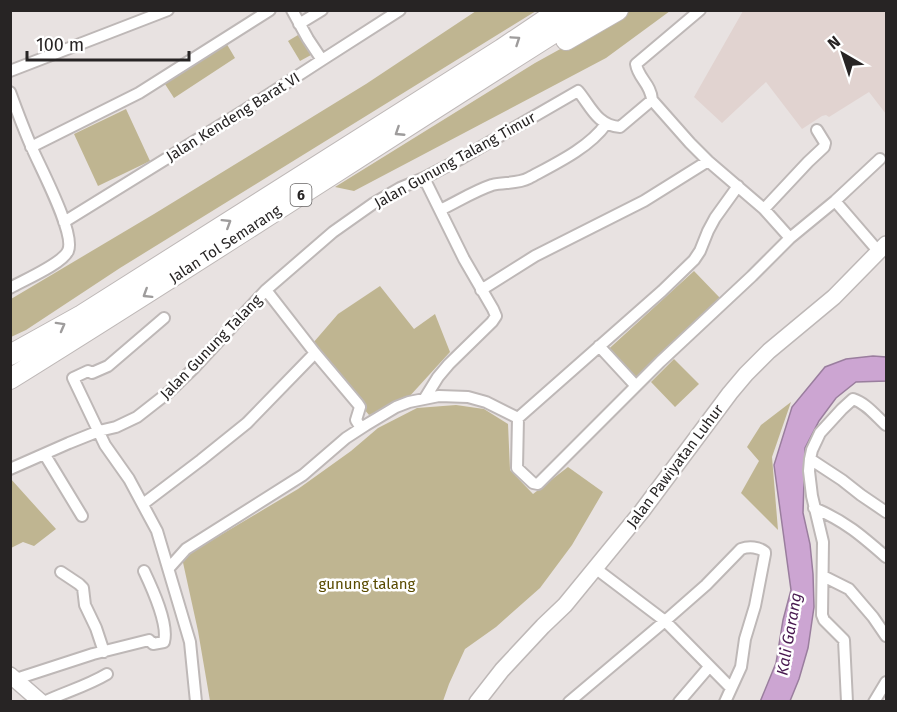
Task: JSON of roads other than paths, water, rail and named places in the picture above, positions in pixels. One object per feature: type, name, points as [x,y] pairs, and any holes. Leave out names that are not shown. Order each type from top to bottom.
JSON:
[{"type":"highway","name":"Jalan Tol Semarang","points":[[10,355],[82,315],[560,10]]},
{"type":"highway","name":"Jalan Tol Semarang","points":[[10,379],[166,282],[590,10]]},
{"type":"highway","points":[[431,111],[618,10]]},
{"type":"main road","name":"Jalan Pawiyatan Luhur","points":[[477,702],[502,670],[565,605],[642,511],[746,374],[769,351],[834,297],[883,248]]},
{"type":"main road","points":[[13,677],[43,702]]},
{"type":"street","points":[[10,71],[168,10]]},
{"type":"street","points":[[31,147],[139,93],[270,10]]},
{"type":"street","points":[[292,10],[322,60]]},
{"type":"street","points":[[299,24],[322,10]]},
{"type":"street","name":"Jalan Kendeng Barat VI","points":[[64,222],[245,110],[400,10]]},
{"type":"street","points":[[700,10],[636,64],[638,71],[650,90],[652,100],[690,143],[764,209],[790,238]]},
{"type":"street","name":"Jalan Gunung Talang Timur","points":[[333,232],[400,188],[424,178],[580,91],[592,111],[606,124]]},
{"type":"street","points":[[10,92],[64,222],[70,243],[66,253],[57,262],[10,288]]},
{"type":"street","points":[[440,210],[482,189],[529,178],[586,144],[599,134],[606,124],[620,127],[652,100]]},
{"type":"street","points":[[764,209],[824,147],[825,143],[817,130]]},
{"type":"street","points":[[738,186],[715,218],[694,260],[518,418],[517,468],[533,483],[538,484],[790,238],[835,201],[880,159]]},
{"type":"street","points":[[481,290],[535,256],[644,201],[708,161]]},
{"type":"street","points":[[424,178],[495,316],[492,322],[444,370],[425,398]]},
{"type":"street","points":[[835,201],[883,248]]},
{"type":"street","name":"Jalan Gunung Talang","points":[[10,469],[99,431],[116,427],[150,408],[193,369],[266,290],[333,232]]},
{"type":"street","points":[[266,290],[359,405],[356,420],[360,428]]},
{"type":"street","points":[[164,318],[108,366],[92,373],[88,370],[73,378],[105,445],[129,479],[157,531],[190,642],[196,702]]},
{"type":"street","points":[[599,346],[636,386]]},
{"type":"street","points":[[143,504],[247,423],[315,353]]},
{"type":"street","points":[[169,568],[186,549],[303,475],[346,438],[396,407],[439,396],[468,397],[486,402],[518,418]]},
{"type":"street","points":[[847,702],[844,641],[822,615],[823,542],[814,508],[809,471],[810,459],[820,433],[832,418],[853,399],[864,405],[886,424]]},
{"type":"street","points":[[45,455],[82,516]]},
{"type":"street","points":[[810,459],[886,512]]},
{"type":"street","points":[[814,508],[835,517],[886,557]]},
{"type":"street","points":[[569,702],[706,585],[736,553],[746,547],[760,549],[765,554],[741,667],[725,702]]},
{"type":"street","points":[[595,568],[665,621],[731,688]]},
{"type":"street","points":[[13,677],[149,640],[154,644],[165,641],[158,604],[144,571]]},
{"type":"street","points":[[62,572],[83,588],[85,604],[104,652]]},
{"type":"street","points":[[823,576],[849,589],[873,616],[886,636]]},
{"type":"street","points":[[679,702],[709,667]]},
{"type":"street","points":[[43,702],[92,683],[107,674]]},
{"type":"street","points":[[875,701],[886,682]]},
{"type":"water","name":"Kali Garang","points":[[886,357],[886,381],[856,382],[836,398],[819,421],[805,448],[803,513],[810,544],[814,607],[808,648],[790,701],[760,702],[776,663],[791,590],[774,465],[792,407],[825,367],[846,359]]},
{"type":"park label","name":"gunung talang","points":[[367,584]]}]
